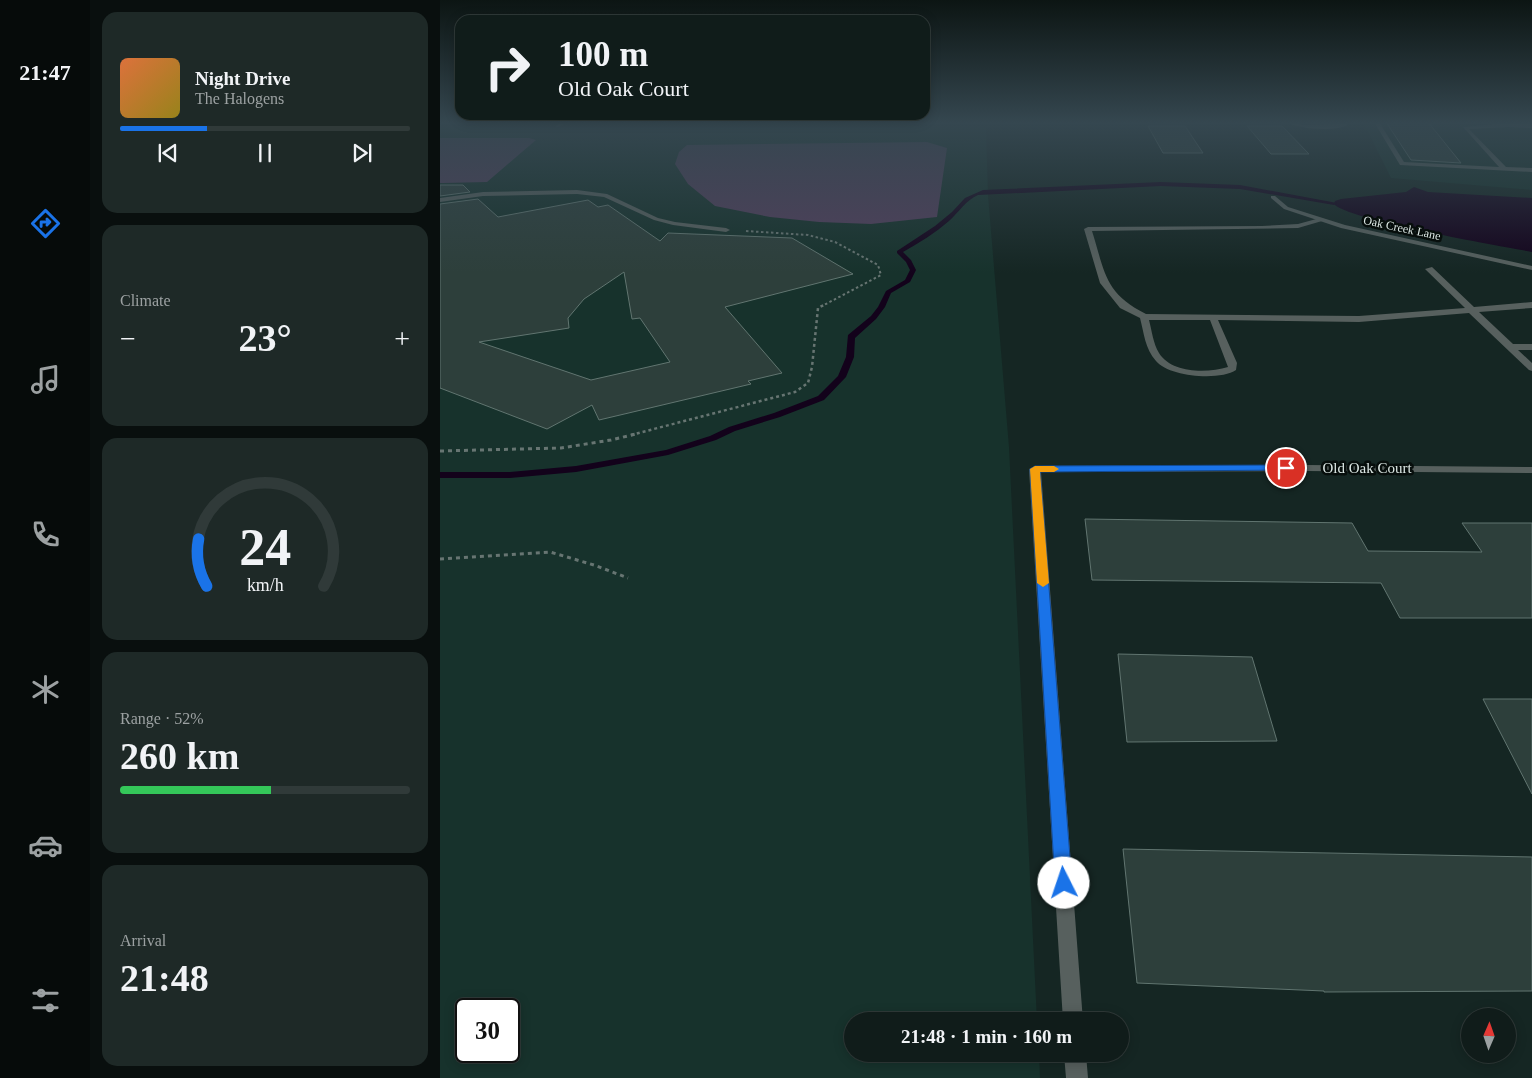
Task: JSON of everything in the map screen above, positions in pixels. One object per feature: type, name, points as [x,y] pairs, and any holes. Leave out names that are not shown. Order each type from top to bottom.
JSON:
[{"type":"street","points":[[440,200],[483,194],[577,192],[605,195],[656,219],[675,224],[726,230]]},
{"type":"street","name":"Oak Creek Lane","points":[[1273,197],[1286,208],[1343,227],[1532,268]]},
{"type":"street","points":[[1320,220],[1298,226],[1262,228],[1088,229],[1104,283],[1123,306],[1144,317],[1359,319],[1532,305]]},
{"type":"street","points":[[1430,269],[1470,310],[1532,368]]},
{"type":"street","points":[[1144,317],[1155,355],[1167,368],[1176,371],[1230,370],[1233,368],[1232,363],[1213,318]]},
{"type":"street","points":[[1510,347],[1532,347]]},
{"type":"street","name":"Old Oak Court","points":[[1072,1012],[1035,469],[1315,468],[1532,470]]},
{"type":"street","points":[[1076,1062],[1077,1078]]},
{"type":"path","points":[[440,451],[561,448],[612,440],[795,392],[808,382],[812,367],[818,308],[836,298],[863,288],[881,275],[878,265],[835,242],[808,236],[726,230]]},
{"type":"path","points":[[440,559],[550,552],[594,565],[628,578]]},
{"type":"shaded area","points":[[440,172],[987,172],[1009,447],[1037,1012],[844,1012],[844,1062],[1039,1062],[1040,1078],[440,1078]]},
{"type":"shaded area","points":[[440,172],[498,172],[487,182],[440,183]]},
{"type":"shaded area","points":[[680,172],[943,172],[937,217],[871,224],[819,222],[770,217],[715,206],[688,184]]},
{"type":"shaded area","points":[[1388,172],[1532,172],[1532,190],[1391,178]]},
{"type":"shaded area","points":[[1414,187],[1428,192],[1532,198],[1532,252],[1395,225],[1345,210],[1334,204],[1335,201],[1341,199],[1406,192]]},
{"type":"building","points":[[440,185],[463,185],[470,192],[440,196]]},
{"type":"building","points":[[478,199],[498,217],[588,200],[598,207],[608,205],[660,241],[668,233],[792,238],[853,274],[725,307],[782,373],[748,381],[751,384],[599,420],[592,405],[547,429],[440,388],[440,204]],"holes":[[[624,272],[632,319],[640,318],[670,362],[591,380],[479,342],[569,328],[568,318],[584,299]]]},
{"type":"building","points":[[1085,519],[1352,523],[1368,551],[1482,552],[1462,523],[1532,523],[1532,618],[1400,618],[1381,583],[1092,580]]},
{"type":"building","points":[[1118,654],[1252,657],[1277,741],[1127,742]]},
{"type":"building","points":[[1483,699],[1532,699],[1532,794]]},
{"type":"building","points":[[1123,849],[1532,857],[1532,991],[1324,992],[1137,983]]},
{"type":"waterway","points":[[440,475],[510,475],[576,469],[668,452],[713,438],[732,429],[777,415],[821,398],[842,377],[850,357],[851,337],[874,318],[882,307],[888,292],[908,281],[913,270],[909,261],[899,252],[937,227],[954,214],[967,199],[976,194],[983,192],[1161,184],[1240,187],[1334,203]]},
{"type":"slow traffic","points":[[1043,583],[1035,469],[1054,469]]},
{"type":"route","points":[[1064,883],[1035,469],[1286,468]]}]
